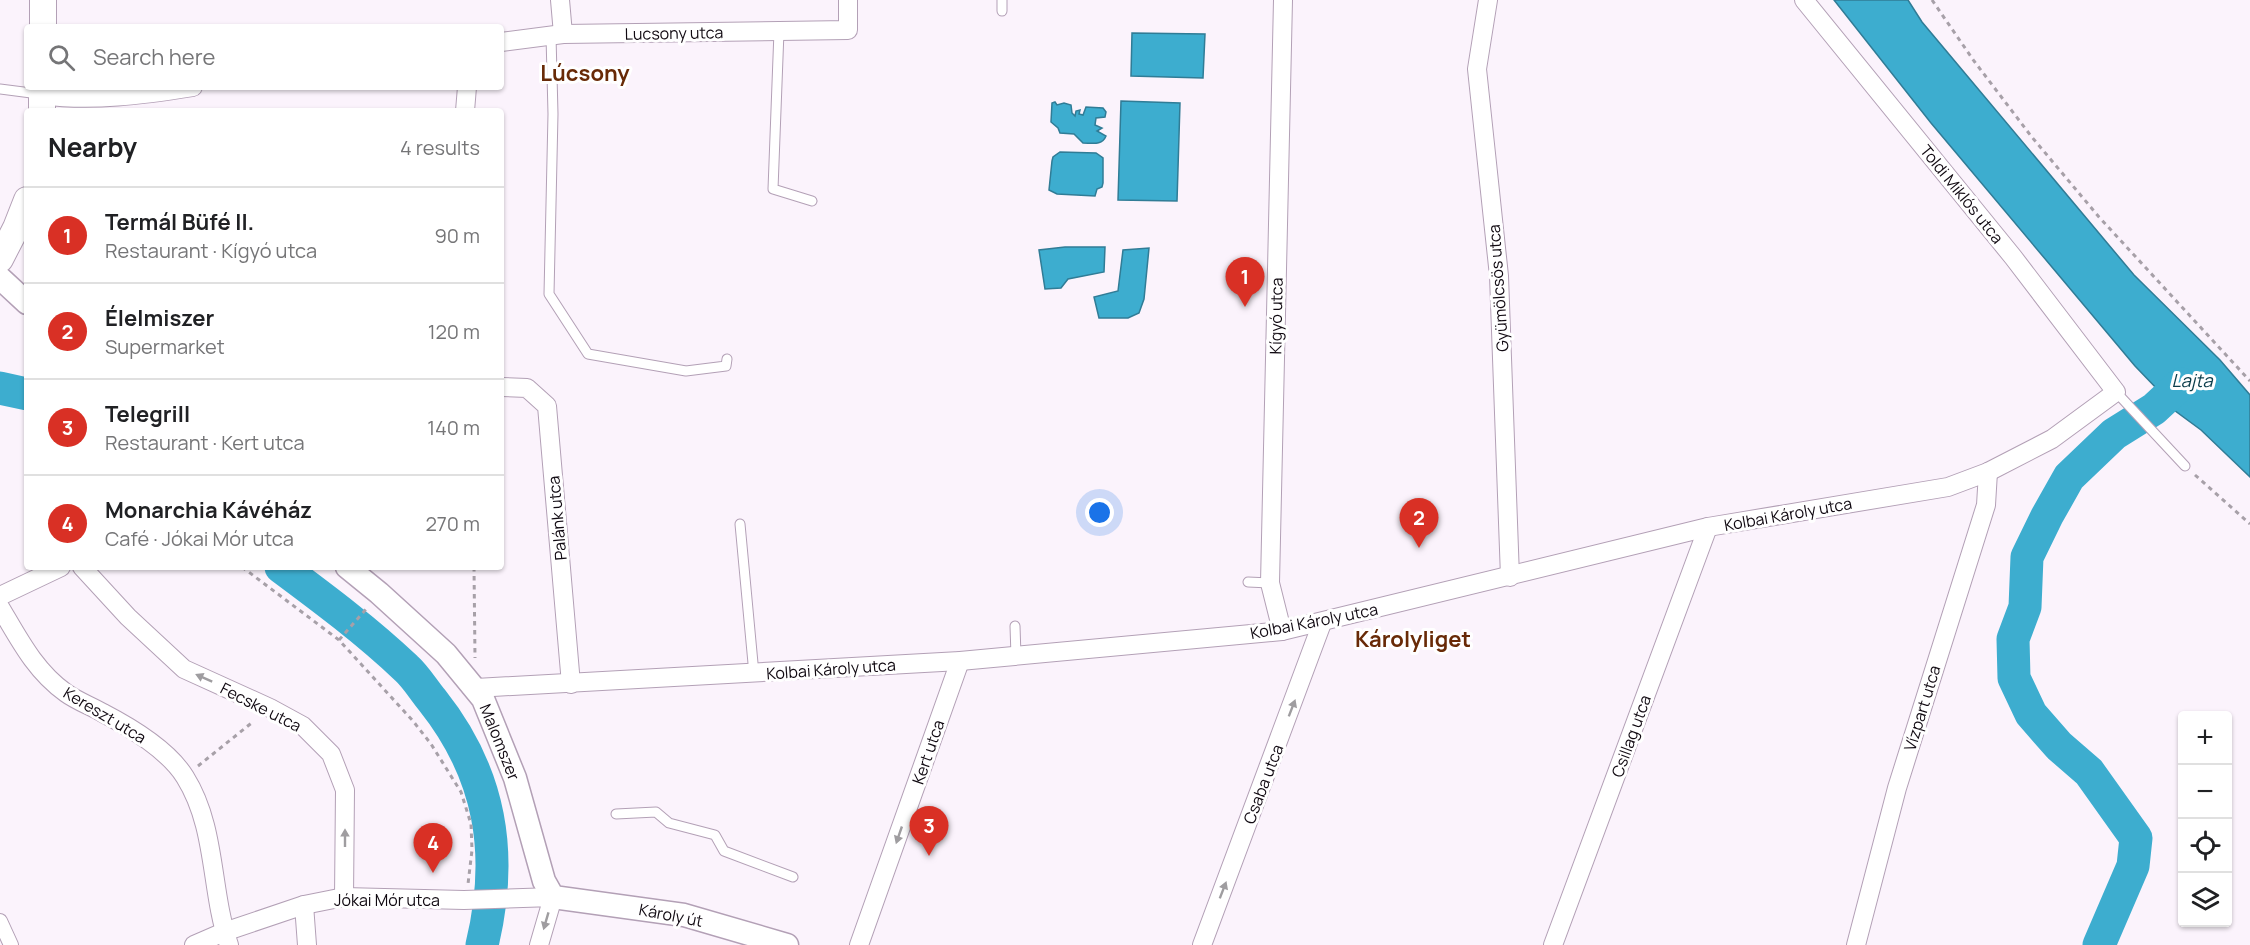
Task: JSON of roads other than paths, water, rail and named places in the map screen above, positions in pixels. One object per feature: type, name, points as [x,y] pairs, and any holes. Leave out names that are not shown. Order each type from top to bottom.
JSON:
[{"type":"main road","points":[[43,0],[43,24]]},
{"type":"main road","points":[[0,259],[22,227]]},
{"type":"street","points":[[557,35],[560,0]]},
{"type":"street","name":"Lucsony utca","points":[[504,42],[557,35],[848,30],[848,0]]},
{"type":"street","name":"Kígyó utca","points":[[1282,631],[1270,583],[1283,0]]},
{"type":"street","name":"Gyümölcsös utca","points":[[1488,0],[1477,69],[1499,276],[1510,577]]},
{"type":"street","name":"Toldi Miklós utca","points":[[1804,0],[2013,257],[2121,398]]},
{"type":"street","points":[[42,98],[144,95],[175,90]]},
{"type":"street","points":[[465,108],[466,90]]},
{"type":"street","points":[[0,278],[24,300]]},
{"type":"street","name":"Palánk utca","points":[[504,387],[527,388],[547,406],[571,684]]},
{"type":"street","name":"Kolbai Károly utca","points":[[476,688],[960,661],[1282,631],[1708,527],[1948,487],[1988,472],[2052,439],[2121,398]]},
{"type":"street","name":"Vízpart utca","points":[[1856,945],[1898,788],[1986,505],[1988,472]]},
{"type":"street","name":"Csillag utca","points":[[1553,945],[1708,527]]},
{"type":"street","points":[[0,596],[55,570]]},
{"type":"street","name":"Fecske utca","points":[[85,570],[128,616],[184,669],[270,708],[303,726],[331,754],[345,790],[344,897]]},
{"type":"street","name":"Malomszer","points":[[351,570],[380,593],[446,654],[483,699],[515,778],[544,881],[553,897]]},
{"type":"street","name":"Kereszt utca","points":[[0,607],[38,669],[67,694],[117,720],[154,744],[185,776],[202,813],[227,938]]},
{"type":"street","name":"Csaba utca","points":[[1202,945],[1322,623]]},
{"type":"street","name":"Kert utca","points":[[859,945],[960,661]]},
{"type":"street","name":"Jókai Mór utca","points":[[194,945],[227,938],[304,904],[344,897],[473,895],[553,897]]},
{"type":"street","points":[[539,945],[553,897]]},
{"type":"street","name":"Károly út","points":[[553,897],[684,915],[788,945]]},
{"type":"street","points":[[304,904],[307,945]]},
{"type":"street","points":[[0,921],[11,945]]},
{"type":"lane","points":[[1002,0],[1002,11]]},
{"type":"lane","points":[[779,31],[773,189],[812,201]]},
{"type":"lane","points":[[557,35],[549,294],[588,354],[686,371],[726,366],[727,359]]},
{"type":"lane","points":[[0,89],[42,98]]},
{"type":"lane","points":[[2121,398],[2185,466]]},
{"type":"lane","points":[[740,524],[754,674]]},
{"type":"lane","points":[[1248,582],[1270,583]]},
{"type":"lane","points":[[1015,626],[1016,656]]},
{"type":"lane","points":[[616,814],[656,812],[669,823],[715,835],[724,851],[793,877]]},
{"type":"water","name":"Lajta","points":[[1834,0],[1908,0],[1922,22],[2134,275],[2220,360],[2250,395],[2250,477],[2201,430],[2167,405],[2151,416],[2140,408],[2159,391],[2135,366],[1931,123]]},
{"type":"water","points":[[1132,33],[1205,34],[1203,78],[1131,76]]},
{"type":"water","points":[[1121,101],[1180,103],[1177,201],[1118,200]]},
{"type":"water","points":[[1055,102],[1057,105],[1064,103],[1071,105],[1075,116],[1076,111],[1080,110],[1079,114],[1083,115],[1086,107],[1103,108],[1106,112],[1105,117],[1096,118],[1095,125],[1102,128],[1097,131],[1106,136],[1104,139],[1096,143],[1083,143],[1074,134],[1060,133],[1051,122],[1052,103]]},
{"type":"water","points":[[1060,152],[1096,153],[1103,158],[1103,183],[1102,187],[1097,189],[1095,196],[1057,194],[1049,190],[1053,157]]},
{"type":"water","points":[[1065,247],[1105,247],[1104,272],[1068,279],[1061,288],[1045,289],[1039,250]]},
{"type":"water","points":[[1149,248],[1144,299],[1139,313],[1128,318],[1099,318],[1094,297],[1118,291],[1123,250]]},
{"type":"waterway","points":[[2099,945],[2133,866],[2136,838],[2089,772],[2059,746],[2031,714],[2014,678],[2013,639],[2025,607],[2027,557],[2069,477],[2114,434],[2154,409],[2181,384]]},
{"type":"waterway","points":[[0,388],[24,393]]},
{"type":"waterway","points":[[285,570],[361,628],[410,672],[452,728],[468,757],[480,786],[491,847],[492,879],[489,911],[482,945]]},
{"type":"place","name":"Termál Büfé II.","points":[[1245,307]]},
{"type":"place","name":"Élelmiszer","points":[[1419,548]]},
{"type":"place","name":"Telegrill","points":[[929,856]]},
{"type":"place","name":"Monarchia Kávéház","points":[[433,873]]},
{"type":"district","name":"Lúcsony","points":[[585,73]]},
{"type":"district","name":"Károlyliget","points":[[1413,639]]}]
